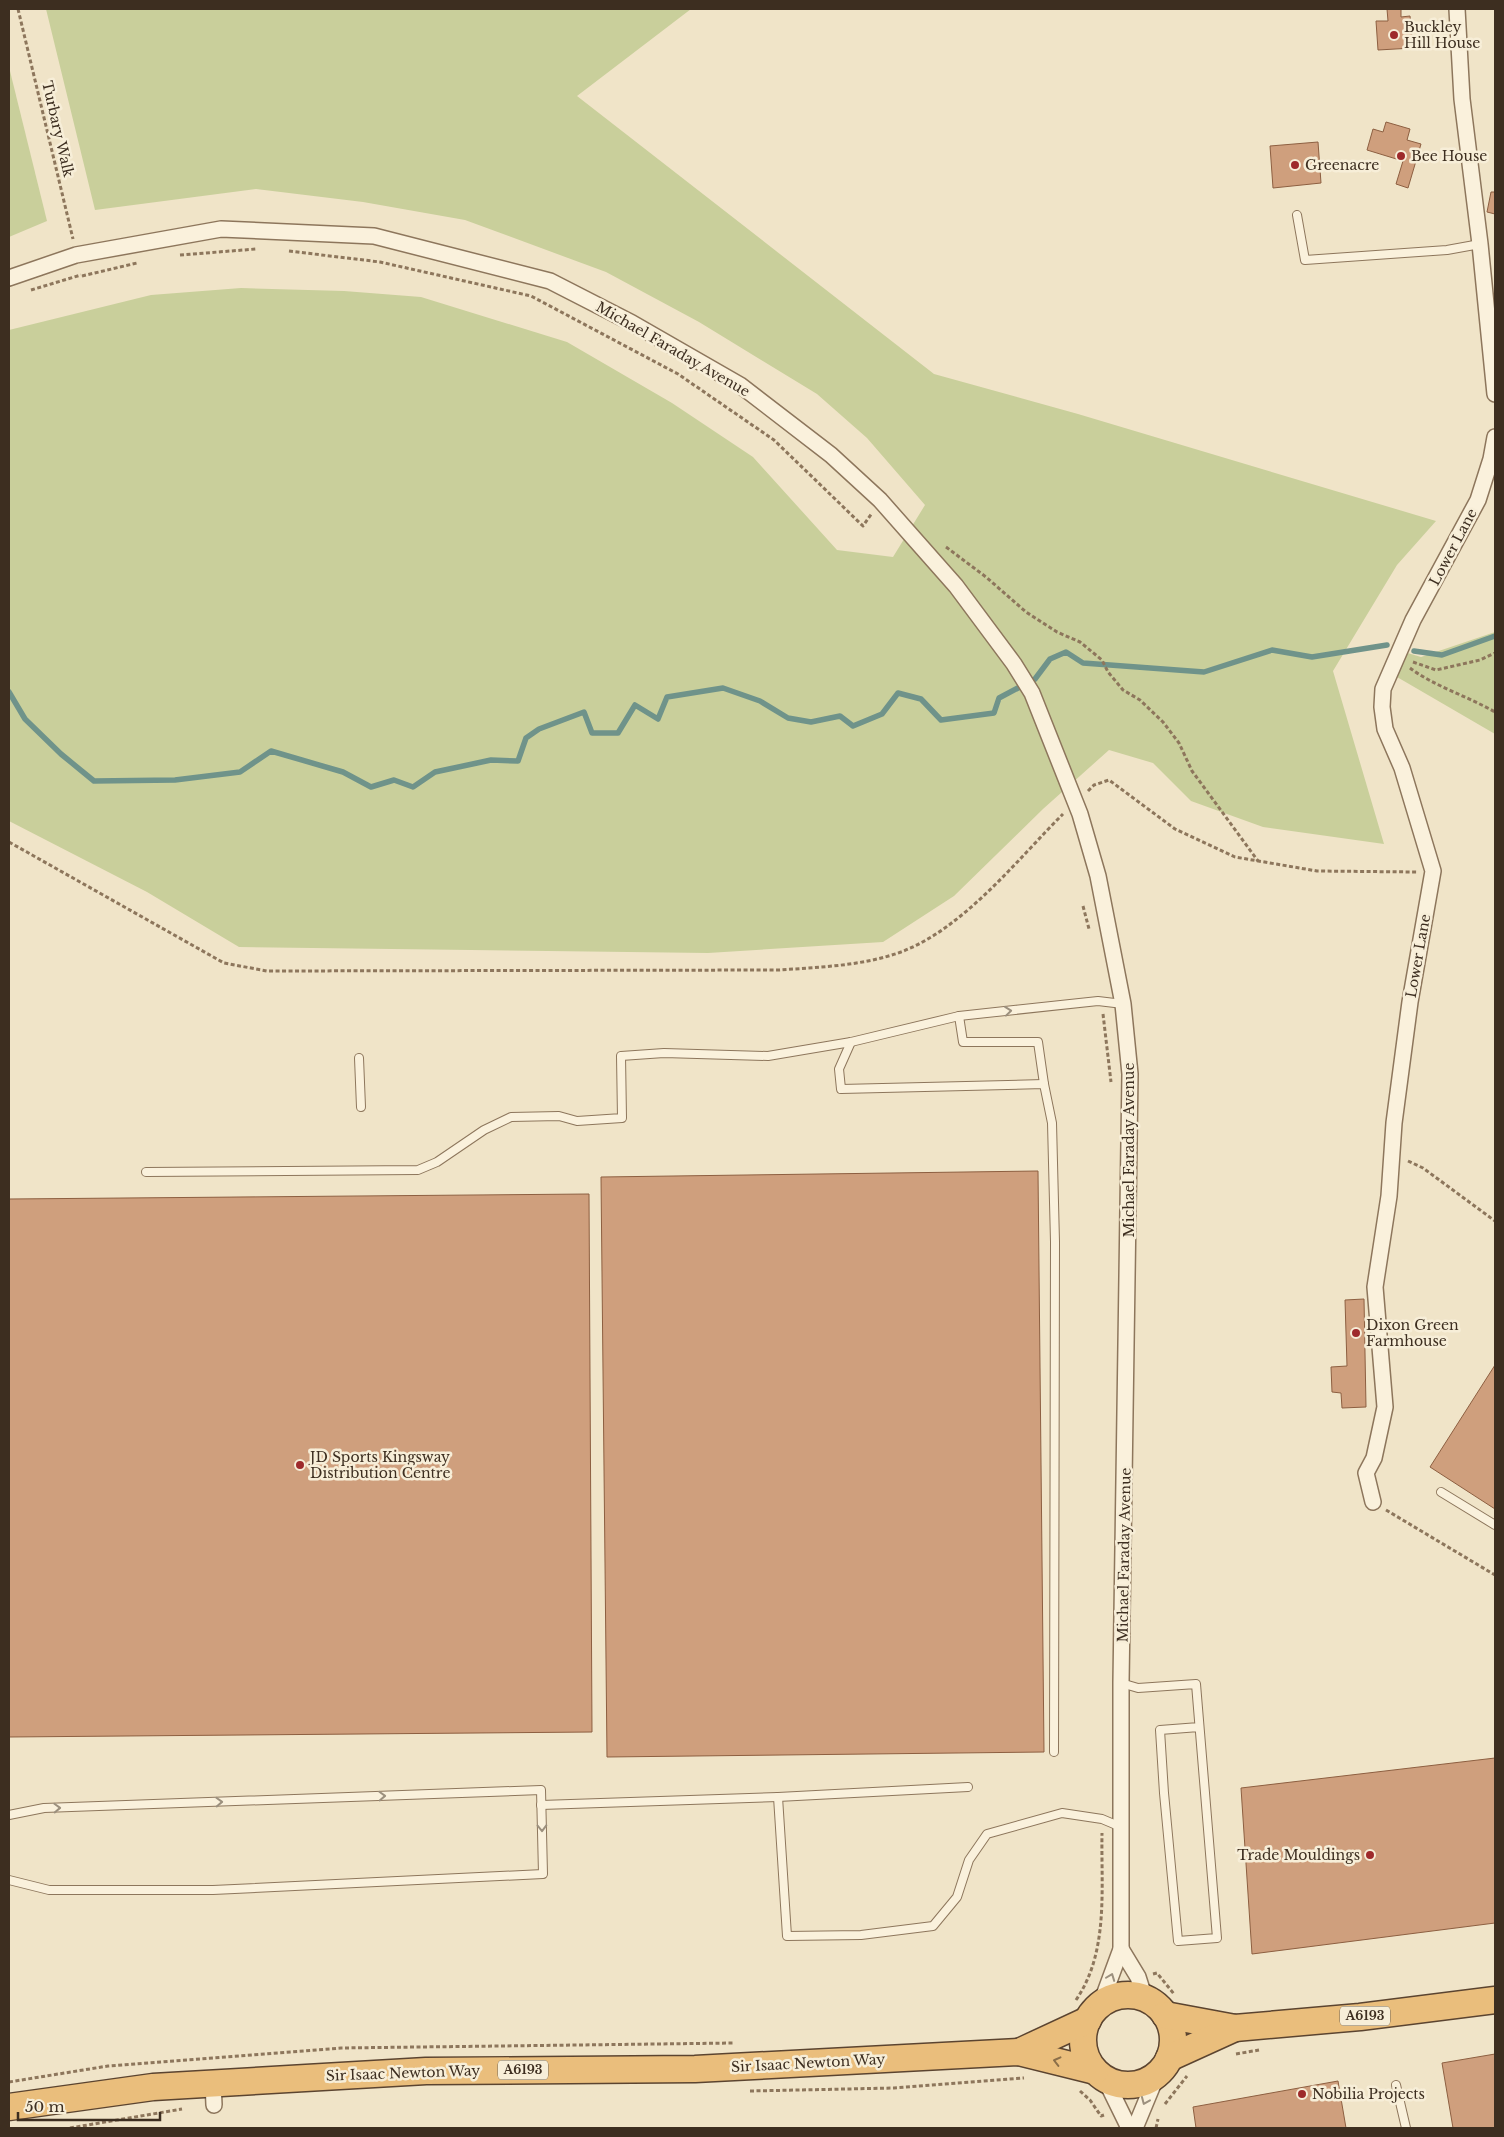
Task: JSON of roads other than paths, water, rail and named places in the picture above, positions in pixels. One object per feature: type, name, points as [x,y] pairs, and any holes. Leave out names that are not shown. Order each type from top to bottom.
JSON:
[{"type":"highway","name":"A6193","points":[[1087,2009],[1121,1996],[1145,1999]]},
{"type":"highway","points":[[1145,1999],[1156,2005],[1165,2015],[1171,2028],[1173,2044],[1163,2067]]},
{"type":"highway","name":"A6193","points":[[1235,2028],[1370,2016],[1495,2000]]},
{"type":"highway","points":[[1087,2009],[1084,2047],[1093,2080]]},
{"type":"highway","name":"Sir Isaac Newton Way","points":[[1019,2052],[1087,2009]]},
{"type":"highway","points":[[1165,2015],[1235,2028]]},
{"type":"highway","points":[[1163,2067],[1235,2028]]},
{"type":"highway","name":"Sir Isaac Newton Way","points":[[15,2110],[153,2087],[214,2093],[426,2071],[695,2069],[1019,2052],[1093,2080]]},
{"type":"highway","name":"A6193","points":[[1093,2080],[1132,2085],[1145,2082],[1163,2067]]},
{"type":"street","points":[[1457,9],[1462,99],[1480,244],[1495,394]]},
{"type":"street","name":"Michael Faraday Avenue","points":[[9,278],[76,255],[221,228],[374,236],[550,281],[632,323],[740,385],[831,455],[880,500],[956,586],[1020,673],[1032,693],[1076,802],[1104,901],[1123,1004],[1130,1074],[1121,1683],[1121,1949]]},
{"type":"street","name":"Lower Lane","points":[[1374,1502],[1366,1474],[1374,1458],[1385,1407],[1375,1288],[1389,1196],[1392,1153],[1410,1002],[1432,871],[1402,768],[1385,729],[1382,707],[1383,689],[1395,656],[1478,500],[1491,459],[1495,437]]},
{"type":"street","points":[[1087,2009],[1121,1949],[1138,1976],[1145,1999]]},
{"type":"street","points":[[1135,2128],[1163,2067]]},
{"type":"street","points":[[1093,2080],[1129,2128]]},
{"type":"lane","points":[[1297,215],[1305,260],[1447,250],[1480,244]]},
{"type":"lane","points":[[146,1172],[418,1170],[437,1162],[484,1130],[511,1116],[559,1116],[577,1121],[622,1118],[620,1056],[664,1054],[768,1056],[850,1042],[960,1016],[1102,1002],[1123,1004]]},
{"type":"lane","points":[[960,1016],[963,1042],[1038,1042],[1052,1123],[1054,1232],[1054,1752]]},
{"type":"lane","points":[[850,1042],[839,1069],[841,1089],[1044,1084]]},
{"type":"lane","points":[[359,1058],[361,1107]]},
{"type":"lane","points":[[1441,1492],[1495,1525]]},
{"type":"lane","points":[[1121,1683],[1138,1688],[1196,1684],[1216,1938],[1178,1941],[1160,1730],[1199,1727]]},
{"type":"lane","points":[[541,1805],[778,1798],[968,1787]]},
{"type":"lane","points":[[9,1815],[44,1808],[541,1790],[543,1874],[213,1890],[49,1890],[9,1880]]},
{"type":"lane","points":[[778,1798],[787,1936],[861,1935],[933,1926],[957,1897],[969,1860],[987,1834],[1062,1813],[1102,1820],[1120,1826]]},
{"type":"lane","points":[[1396,2085],[1406,2128]]},
{"type":"waterway","points":[[1414,651],[1442,655],[1495,636]]},
{"type":"waterway","points":[[9,692],[25,719],[61,754],[94,781],[175,780],[240,772],[271,751],[343,772],[371,787],[394,780],[413,787],[435,772],[491,760],[518,761],[526,738],[539,729],[584,712],[592,733],[618,733],[635,705],[658,719],[667,697],[723,688],[760,701],[788,718],[811,722],[840,716],[853,726],[882,714],[898,693],[921,699],[941,720],[994,713],[999,698],[1035,679],[1050,659],[1066,652],[1083,663],[1204,672],[1272,650],[1312,657],[1387,645]]},
{"type":"place","name":"Buckley Hill House","points":[[1394,35]]},
{"type":"place","name":"Bee House","points":[[1401,156]]},
{"type":"place","name":"Greenacre","points":[[1295,165]]},
{"type":"place","name":"Dixon Green Farmhouse","points":[[1356,1333]]},
{"type":"place","name":"JD Sports Kingsway Distribution Centre","points":[[300,1465]]},
{"type":"place","name":"Trade Mouldings","points":[[1370,1855]]},
{"type":"place","name":"Nobilia Projects","points":[[1302,2094]]}]
